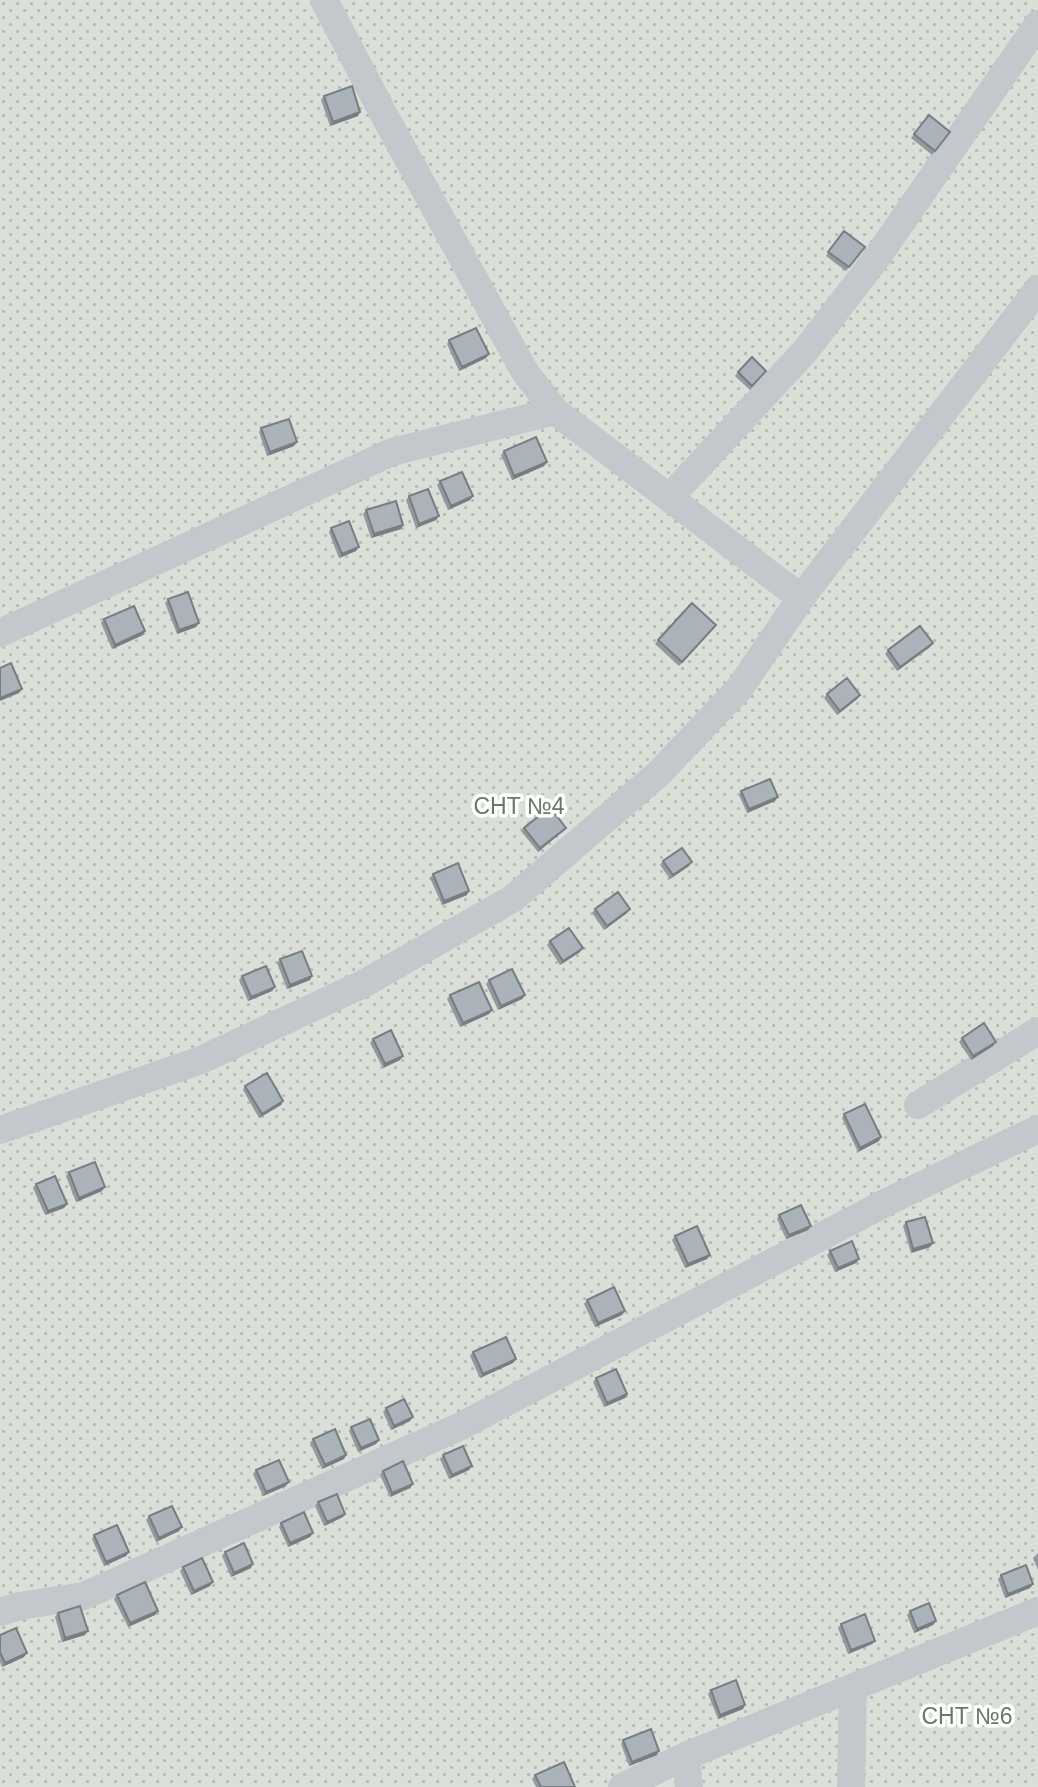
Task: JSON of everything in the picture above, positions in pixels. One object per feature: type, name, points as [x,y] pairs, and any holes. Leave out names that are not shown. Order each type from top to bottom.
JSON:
[{"type":"street","points":[[324,0],[525,372],[555,411],[801,598]]},
{"type":"street","points":[[669,498],[806,350],[878,256],[1038,24]]},
{"type":"street","points":[[0,1130],[201,1060],[363,984],[512,900],[659,774],[739,689],[801,598],[1038,289]]},
{"type":"street","points":[[0,633],[392,452],[555,411]]},
{"type":"street","points":[[918,1105],[1038,1031]]},
{"type":"street","points":[[0,1612],[20,1606],[85,1596],[461,1426],[889,1201],[1038,1129]]},
{"type":"street","points":[[622,1787],[686,1756],[1038,1611]]},
{"type":"street","points":[[851,1787],[853,1687]]},
{"type":"street","points":[[686,1756],[689,1787]]},
{"type":"green space","name":"СНТ №4","points":[[0,0],[1038,0],[1038,1787],[0,1787]]},
{"type":"building","points":[[352,86],[360,112],[333,122],[324,96]]},
{"type":"building","points":[[929,115],[950,132],[935,151],[914,134]]},
{"type":"building","points":[[844,231],[865,247],[849,267],[828,252]]},
{"type":"building","points":[[476,328],[489,354],[462,367],[449,340]]},
{"type":"building","points":[[752,357],[766,371],[752,386],[738,372]]},
{"type":"building","points":[[289,419],[297,442],[270,452],[261,428]]},
{"type":"building","points":[[536,437],[547,462],[514,476],[504,451]]},
{"type":"building","points":[[462,472],[473,496],[451,506],[440,481]]},
{"type":"building","points":[[428,489],[439,516],[419,524],[409,496]]},
{"type":"building","points":[[396,501],[403,525],[374,534],[366,510]]},
{"type":"building","points":[[349,521],[359,547],[342,554],[331,528]]},
{"type":"building","points":[[188,592],[199,623],[179,630],[168,599]]},
{"type":"building","points":[[692,603],[716,625],[682,662],[658,640]]},
{"type":"building","points":[[134,606],[145,631],[115,645],[104,619]]},
{"type":"building","points":[[920,626],[933,643],[900,667],[888,650]]},
{"type":"building","points":[[11,663],[22,689],[0,698],[0,668]]},
{"type":"building","points":[[847,678],[860,695],[840,711],[827,694]]},
{"type":"building","points":[[770,779],[778,797],[749,809],[741,791]]},
{"type":"building","points":[[550,807],[566,828],[540,848],[524,828]]},
{"type":"building","points":[[682,848],[692,862],[673,875],[663,861]]},
{"type":"building","points":[[458,863],[469,891],[444,901],[433,874]]},
{"type":"building","points":[[618,892],[630,909],[607,926],[595,909]]},
{"type":"building","points":[[569,928],[583,948],[563,961],[550,941]]},
{"type":"building","points":[[302,951],[312,976],[290,985],[280,959]]},
{"type":"building","points":[[266,966],[275,987],[251,997],[242,976]]},
{"type":"building","points":[[512,969],[525,995],[501,1006],[489,980]]},
{"type":"building","points":[[479,982],[492,1010],[463,1023],[450,995]]},
{"type":"building","points":[[984,1023],[996,1042],[973,1056],[962,1038]]},
{"type":"building","points":[[391,1030],[403,1056],[385,1064],[373,1039]]},
{"type":"building","points":[[267,1073],[283,1101],[262,1114],[245,1086]]},
{"type":"building","points":[[865,1104],[881,1137],[860,1148],[844,1114]]},
{"type":"building","points":[[95,1162],[105,1187],[79,1198],[69,1172]]},
{"type":"building","points":[[55,1176],[67,1204],[48,1211],[36,1184]]},
{"type":"building","points":[[801,1205],[811,1226],[789,1235],[779,1215]]},
{"type":"building","points":[[925,1217],[933,1243],[913,1249],[906,1222]]},
{"type":"building","points":[[697,1226],[710,1255],[688,1264],[675,1236]]},
{"type":"building","points":[[852,1241],[859,1259],[838,1268],[830,1251]]},
{"type":"building","points":[[614,1287],[625,1311],[598,1323],[587,1300]]},
{"type":"building","points":[[506,1337],[516,1359],[483,1374],[473,1352]]},
{"type":"building","points":[[616,1369],[627,1394],[607,1403],[596,1378]]},
{"type":"building","points":[[404,1399],[413,1417],[394,1426],[386,1408]]},
{"type":"building","points":[[370,1419],[379,1440],[361,1448],[351,1427]]},
{"type":"building","points":[[335,1429],[346,1455],[325,1465],[313,1439]]},
{"type":"building","points":[[463,1446],[472,1466],[452,1475],[443,1455]]},
{"type":"building","points":[[279,1460],[289,1482],[266,1492],[256,1470]]},
{"type":"building","points":[[403,1461],[413,1484],[392,1493],[383,1471]]},
{"type":"building","points":[[337,1494],[345,1514],[327,1522],[318,1502]]},
{"type":"building","points":[[172,1506],[182,1527],[159,1538],[149,1516]]},
{"type":"building","points":[[304,1512],[313,1533],[290,1543],[281,1523]]},
{"type":"building","points":[[117,1525],[129,1552],[106,1562],[94,1535]]},
{"type":"building","points":[[244,1543],[253,1564],[234,1573],[225,1552]]},
{"type":"building","points":[[202,1558],[213,1582],[194,1591],[183,1567]]},
{"type":"building","points":[[1026,1565],[1033,1584],[1008,1594],[1001,1575]]},
{"type":"building","points":[[145,1582],[158,1611],[130,1623],[117,1595]]},
{"type":"building","points":[[929,1603],[936,1621],[917,1629],[910,1611]]},
{"type":"building","points":[[80,1606],[88,1631],[65,1638],[58,1613]]},
{"type":"building","points":[[865,1614],[875,1641],[851,1650],[841,1624]]},
{"type":"building","points":[[16,1628],[27,1653],[5,1663],[0,1652],[0,1635]]},
{"type":"building","points":[[736,1680],[745,1705],[720,1715],[711,1690]]},
{"type":"building","points":[[651,1729],[659,1751],[632,1762],[623,1740]]},
{"type":"building","points":[[564,1762],[575,1787],[541,1787],[535,1775]]},
{"type":"park label","name":"СНТ №6","points":[[967,1716]]}]
